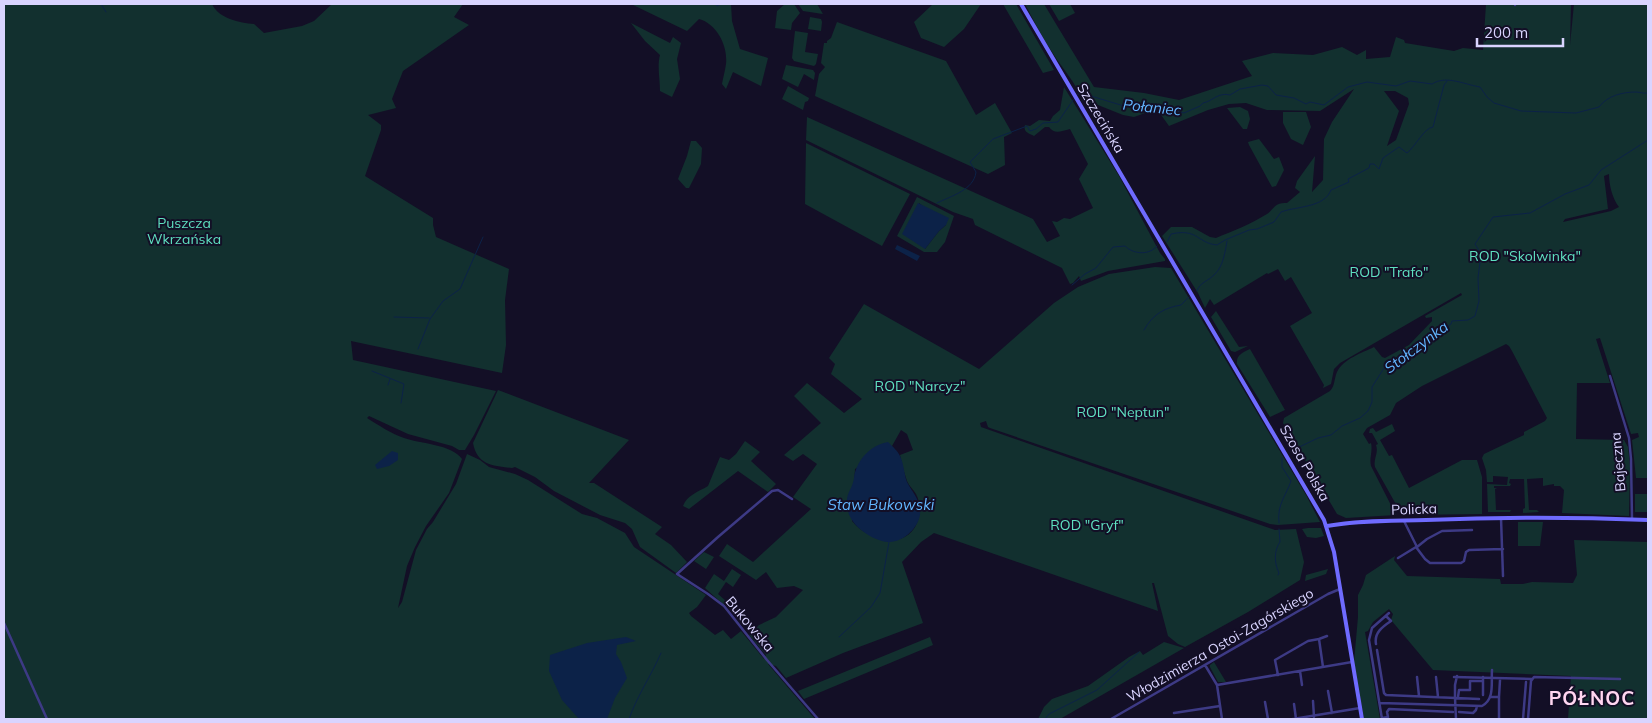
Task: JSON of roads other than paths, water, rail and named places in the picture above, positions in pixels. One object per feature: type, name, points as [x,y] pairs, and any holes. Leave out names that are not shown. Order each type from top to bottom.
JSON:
[{"type":"street","name":"Szczecińska","points":[[1021,4],[1162,243]]},
{"type":"street","name":"Szosa Polska","points":[[1162,243],[1314,500],[1327,526],[1340,589],[1362,719]]},
{"type":"street","name":"Bajeczna","points":[[1610,376],[1629,438],[1632,519]]},
{"type":"street","name":"Bukowska","points":[[792,499],[778,490],[772,491],[677,574],[724,606],[818,719]]},
{"type":"street","name":"Policka","points":[[1327,526],[1501,518],[1648,520]]},
{"type":"street","points":[[1501,518],[1503,576]]},
{"type":"street","points":[[1404,521],[1424,559],[1433,564],[1462,563],[1466,552],[1469,550],[1503,549]]},
{"type":"street","points":[[1398,558],[1414,547],[1417,547],[1426,539],[1442,531],[1472,530]]},
{"type":"street","name":"Włodzimierza Ostoi-Zagórskiego","points":[[1110,719],[1335,590],[1340,589]]},
{"type":"street","points":[[1389,613],[1376,623],[1371,630],[1369,640],[1382,719],[1388,718],[1387,711],[1390,709],[1452,712]]},
{"type":"street","points":[[1376,644],[1375,639],[1380,630],[1391,621],[1386,616]]},
{"type":"street","points":[[4,623],[47,719]]},
{"type":"street","points":[[1278,675],[1275,660],[1308,641],[1327,636]]},
{"type":"street","points":[[1318,639],[1323,667]]},
{"type":"street","points":[[1371,653],[1377,651],[1384,694],[1386,695],[1479,699]]},
{"type":"street","points":[[1216,685],[1352,662]]},
{"type":"street","points":[[1205,665],[1216,685],[1222,719]]},
{"type":"street","points":[[1380,703],[1466,706],[1485,704],[1491,697],[1492,670]]},
{"type":"street","points":[[1300,671],[1302,685]]},
{"type":"street","points":[[1417,677],[1419,696]]},
{"type":"street","points":[[1436,677],[1438,697]]},
{"type":"street","points":[[1457,697],[1455,677],[1620,679]]},
{"type":"street","points":[[1482,678],[1483,695]]},
{"type":"street","points":[[1456,719],[1458,690],[1470,690],[1470,681],[1482,678]]},
{"type":"street","points":[[1528,719],[1532,679]]},
{"type":"street","points":[[1498,719],[1500,680]]},
{"type":"street","points":[[1523,719],[1526,682]]},
{"type":"street","points":[[1377,687],[1383,686]]},
{"type":"street","points":[[1526,687],[1531,688]]},
{"type":"street","points":[[1483,689],[1491,688]]},
{"type":"street","points":[[1328,691],[1330,719]]},
{"type":"street","points":[[1425,697],[1425,704]]},
{"type":"street","points":[[1491,697],[1499,697]]},
{"type":"street","points":[[1466,706],[1467,698]]},
{"type":"street","points":[[1313,701],[1314,717]]},
{"type":"street","points":[[1265,702],[1268,719]]},
{"type":"street","points":[[1294,704],[1295,719],[1360,708]]},
{"type":"street","points":[[1435,704],[1435,711]]},
{"type":"street","points":[[1174,713],[1220,706]]},
{"type":"street","points":[[1459,712],[1473,713],[1477,706]]},
{"type":"water","points":[[918,203],[949,218],[946,225],[925,249],[902,234]]},
{"type":"water","points":[[897,245],[920,256],[917,261],[895,249]]},
{"type":"water","name":"Staw Bukowski","points":[[888,442],[900,456],[907,482],[917,499],[920,510],[918,521],[911,532],[894,542],[876,539],[864,532],[853,522],[847,505],[855,472],[861,460],[870,450]]},
{"type":"water","points":[[392,451],[398,453],[398,460],[389,466],[377,469],[375,465]]},
{"type":"water","points":[[626,637],[636,641],[617,645],[616,654],[627,678],[615,698],[607,719],[579,719],[562,700],[549,671],[550,655],[587,643]]},
{"type":"waterway","points":[[101,4],[106,12]]},
{"type":"waterway","points":[[715,4],[717,6],[721,4]]},
{"type":"waterway","name":"Połaniec","points":[[1078,94],[1081,93],[1124,106],[1147,105],[1184,113],[1219,96],[1230,95],[1240,89],[1262,85],[1268,86],[1276,95],[1294,98],[1306,104],[1310,102],[1324,105],[1348,87],[1367,82],[1396,86],[1410,81],[1432,84],[1437,81],[1449,80],[1480,87],[1494,103],[1521,111],[1576,113],[1599,107],[1606,100],[1620,94],[1648,93]]},
{"type":"waterway","name":"Stołczynka","points":[[1167,242],[1171,234],[1187,233],[1205,242],[1217,245],[1249,230],[1274,222],[1281,212],[1309,206],[1322,200],[1331,190],[1349,182],[1348,179],[1369,168],[1370,164],[1374,164],[1379,169],[1383,158],[1399,147],[1407,153],[1426,131],[1433,127],[1444,85],[1447,81]]},
{"type":"waterway","name":"Połaniec","points":[[937,203],[961,192],[971,183],[976,172],[970,162],[993,139],[1027,126],[1030,131],[1043,123],[1058,122],[1073,100]]},
{"type":"waterway","name":"Stołczynka","points":[[1291,451],[1318,438],[1331,435],[1342,426],[1360,418],[1368,411],[1372,402],[1372,387],[1384,368],[1445,329],[1452,321],[1468,320],[1475,316],[1479,301],[1478,278],[1481,254],[1475,244],[1493,217],[1530,213],[1565,194],[1589,185],[1601,170],[1648,140]]},
{"type":"waterway","points":[[418,349],[430,319],[443,301],[460,289],[483,237]]},
{"type":"waterway","points":[[1197,291],[1220,268],[1227,241]]},
{"type":"waterway","points":[[1072,285],[1096,268],[1113,247],[1125,246],[1132,251],[1145,253],[1157,246]]},
{"type":"waterway","points":[[1144,330],[1151,320],[1160,313],[1181,305],[1189,297]]},
{"type":"waterway","points":[[394,317],[429,318]]},
{"type":"waterway","points":[[372,371],[404,384],[401,403]]},
{"type":"waterway","points":[[388,385],[390,379]]},
{"type":"waterway","name":"Stołczynka","points":[[1279,523],[1280,506],[1291,481],[1282,467],[1282,458]]},
{"type":"waterway","name":"Stołczynka","points":[[1278,575],[1275,557],[1280,542],[1279,529]]},
{"type":"waterway","points":[[839,637],[871,607],[880,593],[889,542]]},
{"type":"waterway","points":[[1045,719],[1049,714],[1097,690],[1139,652]]},
{"type":"waterway","points":[[629,719],[661,653]]},
{"type":"district","name":"PÓŁNOC","points":[[1592,698]]},
{"type":"park label","name":"Puszcza Wkrzańska","points":[[184,232]]},
{"type":"park label","name":"ROD \"Skolwinka\"","points":[[1525,256]]},
{"type":"park label","name":"ROD \"Trafo\"","points":[[1389,272]]},
{"type":"park label","name":"ROD \"Narcyz\"","points":[[920,386]]},
{"type":"park label","name":"ROD \"Neptun\"","points":[[1123,412]]},
{"type":"park label","name":"ROD \"Gryf\"","points":[[1087,525]]}]
